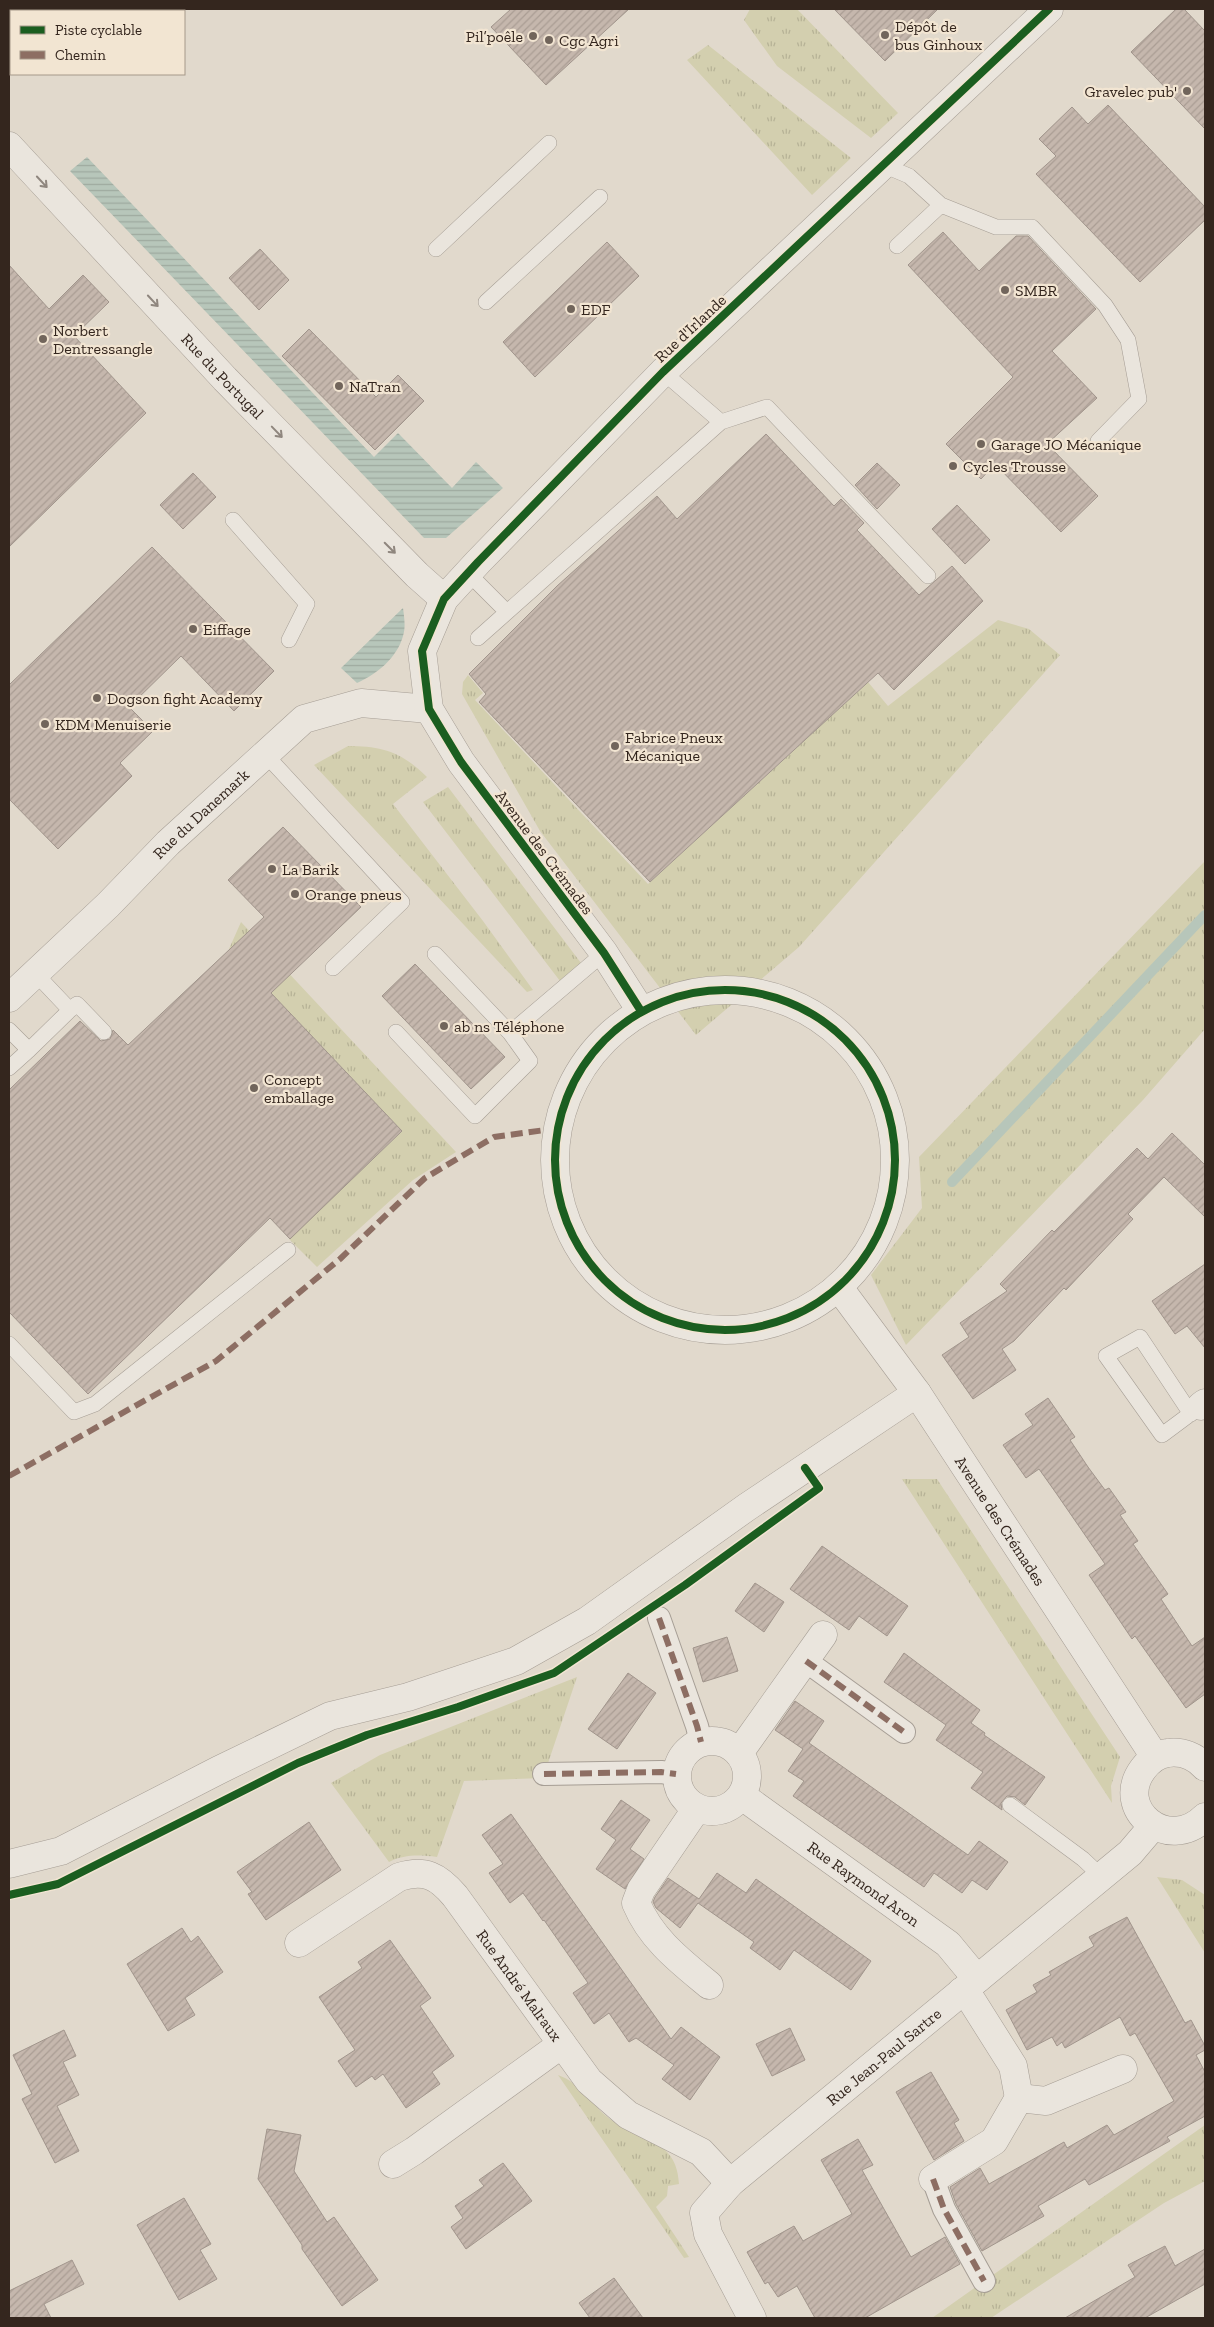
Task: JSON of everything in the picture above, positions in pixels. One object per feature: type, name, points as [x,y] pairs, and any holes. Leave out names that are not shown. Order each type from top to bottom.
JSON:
[{"type":"street","name":"Rue d'Irlande","points":[[429,709],[422,651],[444,599],[663,372],[1049,9]]},
{"type":"street","name":"Rue du Portugal","points":[[9,146],[225,379],[343,500],[444,599]]},
{"type":"street","name":"Rue du Danemark","points":[[9,998],[168,844],[304,719],[361,702],[429,709]]},
{"type":"street","name":"Avenue des Crémades","points":[[429,709],[461,762],[604,953],[641,1011]]},
{"type":"street","points":[[751,991],[805,1009],[850,1044],[881,1089],[895,1141],[895,1150],[893,1196],[874,1246],[840,1289],[776,1325],[703,1331],[634,1306],[581,1255],[556,1189],[558,1119],[588,1056],[641,1011],[695,992],[751,991]]},
{"type":"street","name":"Avenue des Crémades","points":[[840,1289],[916,1393],[1156,1757]]},
{"type":"street","points":[[9,1864],[61,1851],[219,1770],[330,1716],[408,1697],[516,1661],[587,1621],[747,1507],[916,1393]]},
{"type":"street","points":[[659,1618],[701,1742]]},
{"type":"street","points":[[739,1753],[823,1635]]},
{"type":"street","points":[[806,1661],[904,1732]]},
{"type":"street","points":[[711,1740],[732,1746],[739,1753],[745,1763],[748,1774],[747,1785],[742,1796],[726,1808],[716,1811],[697,1808],[681,1794],[676,1774],[683,1754],[691,1747],[711,1740]]},
{"type":"street","points":[[1203,1826],[1175,1832],[1153,1826],[1144,1818],[1135,1796],[1139,1774],[1146,1764],[1166,1753],[1178,1752],[1199,1761],[1205,1768]]},
{"type":"street","points":[[544,1774],[661,1772],[676,1774]]},
{"type":"street","name":"Rue Raymond Aron","points":[[742,1796],[948,1944],[969,1985],[972,2001],[1013,2066],[1019,2098]]},
{"type":"street","points":[[697,1808],[641,1890],[636,1903],[643,1921],[666,1950],[709,1985]]},
{"type":"street","name":"Rue Jean-Paul Sartre","points":[[752,2318],[708,2234],[704,2213],[730,2183],[1102,1877],[1130,1853],[1153,1826]]},
{"type":"street","name":"Rue André Malraux","points":[[299,1943],[399,1877],[413,1873],[432,1875],[445,1884],[455,1896],[589,2081],[628,2115],[701,2152],[730,2183]]},
{"type":"street","points":[[392,2164],[414,2151],[562,2044]]},
{"type":"street","points":[[984,2282],[944,2209],[933,2179],[994,2141],[1019,2098],[1046,2101],[1123,2069]]},
{"type":"lane","points":[[436,249],[549,143]]},
{"type":"lane","points":[[883,165],[909,176],[941,205],[996,227],[1032,227],[1105,305],[1128,340],[1139,399],[1098,441]]},
{"type":"lane","points":[[486,302],[600,197]]},
{"type":"lane","points":[[897,246],[941,205]]},
{"type":"lane","points":[[663,372],[721,422]]},
{"type":"lane","points":[[478,638],[721,422],[767,407],[928,576]]},
{"type":"lane","points":[[233,520],[307,604],[289,640]]},
{"type":"lane","points":[[468,573],[507,612]]},
{"type":"lane","points":[[265,754],[402,902],[333,968]]},
{"type":"lane","points":[[510,1033],[604,953]]},
{"type":"lane","points":[[396,1032],[475,1116],[530,1061],[510,1033],[435,954]]},
{"type":"lane","points":[[36,973],[70,1010]]},
{"type":"lane","points":[[9,1068],[77,1004],[104,1032]]},
{"type":"lane","points":[[9,1030],[29,1050]]},
{"type":"lane","points":[[9,1344],[74,1412],[95,1404],[288,1250]]},
{"type":"lane","points":[[1140,1337],[1199,1408],[1162,1435],[1106,1356],[1140,1337]]},
{"type":"lane","points":[[1010,1805],[1083,1859],[1102,1877]]},
{"type":"green space","points":[[750,9],[797,9],[898,113],[871,138],[777,66],[744,20]]},
{"type":"green space","points":[[708,45],[851,158],[812,195],[687,60]]},
{"type":"green space","points":[[998,620],[1029,629],[1060,655],[799,947],[696,1035],[540,831],[462,694],[463,682],[468,675],[483,693],[475,700],[648,884],[868,682],[888,706]]},
{"type":"green space","points":[[348,746],[371,747],[391,752],[418,768],[427,777],[393,804],[483,921],[533,990],[527,992],[314,765]]},
{"type":"green space","points":[[448,787],[581,963],[560,981],[423,802]]},
{"type":"green space","points":[[1205,861],[1205,1029],[1143,1100],[906,1345],[871,1275],[922,1208],[919,1157]]},
{"type":"green space","points":[[241,922],[456,1152],[413,1180],[317,1267],[289,1239],[402,1131],[229,949]]},
{"type":"green space","points":[[902,1479],[937,1479],[1120,1757],[1111,1786],[1112,1803]]},
{"type":"green space","points":[[577,1677],[543,1778],[464,1781],[437,1857],[413,1856],[389,1862],[331,1783],[380,1755]]},
{"type":"green space","points":[[1157,1877],[1182,1880],[1205,1895],[1205,1953]]},
{"type":"green space","points":[[558,2075],[573,2083],[610,2119],[659,2145],[671,2157],[677,2169],[679,2184],[668,2186],[667,2196],[656,2207],[689,2257],[684,2258]]},
{"type":"green space","points":[[1205,2125],[1205,2181],[1164,2203],[991,2318],[932,2318]]},
{"type":"shaded area","points":[[87,157],[374,457],[398,433],[452,488],[476,462],[503,488],[446,538],[424,538],[70,171]]},
{"type":"shaded area","points":[[403,608],[404,633],[396,651],[379,670],[357,683],[341,668]]},
{"type":"building","name":"Cgc Agri","points":[[511,9],[629,9],[546,85],[491,27]]},
{"type":"building","name":"Dépôt de bus Ginhoux","points":[[834,9],[938,9],[885,61]]},
{"type":"building","name":"Gravelec pub'","points":[[1176,9],[1184,9],[1205,31],[1205,129],[1131,52]]},
{"type":"building","points":[[1108,105],[1205,207],[1205,220],[1140,282],[1036,174],[1056,156],[1039,139],[1072,107],[1088,124]]},
{"type":"building","points":[[943,232],[979,271],[1016,236],[1028,236],[1096,309],[1052,351],[1097,398],[1047,444],[1098,496],[1061,532],[995,464],[981,479],[946,444],[1013,377],[908,265]]},
{"type":"building","name":"EDF","points":[[607,242],[639,276],[535,377],[503,342]]},
{"type":"building","points":[[260,249],[289,280],[259,310],[229,278]]},
{"type":"building","name":"Norbert Dentressangle","points":[[9,265],[49,309],[83,275],[109,302],[74,336],[146,413],[9,547]]},
{"type":"building","name":"NaTran","points":[[309,329],[376,397],[398,375],[424,401],[375,450],[282,356]]},
{"type":"building","points":[[766,434],[834,506],[841,499],[864,523],[857,530],[919,595],[952,566],[983,601],[894,690],[878,673],[650,882],[479,702],[486,694],[469,674],[557,586],[657,496],[677,519]]},
{"type":"building","points":[[877,463],[900,485],[877,509],[855,485]]},
{"type":"building","points":[[193,473],[216,497],[183,529],[160,505]]},
{"type":"building","points":[[957,505],[990,540],[965,564],[932,529]]},
{"type":"building","points":[[152,547],[274,671],[234,711],[181,656],[129,707],[153,731],[120,763],[132,776],[58,849],[9,799],[9,685]]},
{"type":"building","points":[[283,827],[361,907],[271,993],[402,1131],[290,1239],[270,1218],[88,1394],[9,1312],[9,1090],[80,1021],[101,1041],[110,1039],[113,1030],[128,1045],[264,917],[228,880]]},
{"type":"building","name":"ab ns Téléphone","points":[[415,964],[505,1057],[471,1089],[382,996]]},
{"type":"building","points":[[1172,1133],[1205,1165],[1205,1217],[1164,1177],[1128,1214],[1133,1219],[1066,1290],[1064,1288],[1014,1341],[1002,1349],[1016,1370],[973,1399],[942,1355],[969,1337],[960,1323],[1007,1291],[1000,1284],[1052,1230],[1054,1232],[1137,1148],[1148,1159]]},
{"type":"building","points":[[1205,1264],[1205,1348],[1187,1326],[1175,1334],[1152,1301]]},
{"type":"building","points":[[1048,1398],[1075,1437],[1070,1440],[1088,1467],[1105,1490],[1109,1488],[1126,1512],[1120,1515],[1138,1541],[1133,1544],[1168,1594],[1161,1599],[1192,1646],[1205,1637],[1205,1694],[1186,1708],[1135,1636],[1132,1639],[1089,1575],[1105,1564],[1056,1493],[1039,1469],[1026,1478],[1003,1445],[1033,1425],[1025,1414]]},
{"type":"building","points":[[822,1546],[908,1606],[887,1636],[859,1616],[849,1630],[790,1589]]},
{"type":"building","points":[[755,1583],[784,1602],[764,1632],[735,1611]]},
{"type":"building","points":[[727,1637],[738,1671],[703,1682],[693,1648]]},
{"type":"building","points":[[904,1653],[980,1710],[971,1723],[985,1733],[984,1735],[1045,1777],[1025,1805],[1015,1797],[1007,1796],[1001,1803],[1002,1810],[971,1788],[983,1772],[936,1740],[946,1725],[884,1682]]},
{"type":"building","points":[[628,1673],[656,1693],[617,1749],[588,1729]]},
{"type":"building","points":[[795,1701],[824,1721],[809,1743],[968,1855],[979,1841],[1008,1862],[987,1890],[972,1880],[962,1893],[934,1873],[924,1887],[793,1796],[804,1781],[788,1771],[803,1749],[775,1730]]},
{"type":"building","points":[[621,1800],[650,1820],[630,1849],[644,1859],[625,1889],[596,1869],[616,1840],[601,1829]]},
{"type":"building","points":[[511,1814],[671,2039],[681,2027],[720,2057],[690,2100],[662,2079],[674,2065],[636,2038],[629,2042],[609,2013],[594,2024],[573,1993],[588,1983],[523,1893],[510,1903],[489,1873],[503,1864],[482,1835]]},
{"type":"building","points":[[309,1822],[341,1870],[266,1920],[248,1894],[252,1892],[237,1872]]},
{"type":"building","points":[[717,1873],[746,1893],[756,1879],[871,1961],[851,1990],[794,1950],[780,1970],[750,1948],[754,1942],[698,1903],[680,1928],[656,1908],[653,1902],[655,1897],[668,1878],[699,1899]]},
{"type":"building","points":[[1127,1917],[1185,2023],[1191,2020],[1205,2046],[1205,2050],[1196,2055],[1205,2072],[1205,2116],[1167,2137],[1170,2141],[1089,2185],[1085,2179],[1038,2206],[1044,2216],[982,2251],[956,2204],[950,2187],[980,2168],[989,2184],[1064,2142],[1067,2148],[1107,2125],[1114,2135],[1174,2101],[1135,2033],[1130,2036],[1120,2017],[1065,2048],[1062,2042],[1057,2046],[1052,2037],[1027,2050],[1006,2010],[1037,1992],[1033,1985],[1051,1975],[1049,1972],[1094,1946],[1089,1937]]},
{"type":"building","points":[[182,1928],[191,1942],[198,1936],[223,1972],[185,1998],[195,2015],[168,2031],[127,1964]]},
{"type":"building","points":[[390,1940],[431,1998],[420,2006],[454,2056],[432,2072],[440,2084],[406,2108],[383,2074],[375,2080],[372,2076],[356,2087],[338,2061],[355,2050],[319,1997],[362,1968],[358,1962]]},
{"type":"building","points":[[790,2028],[805,2060],[772,2076],[756,2044]]},
{"type":"building","points":[[64,2030],[76,2056],[63,2062],[79,2095],[57,2106],[79,2151],[55,2163],[22,2099],[32,2094],[13,2055]]},
{"type":"building","points":[[931,2072],[959,2120],[954,2123],[964,2141],[934,2160],[896,2092]]},
{"type":"building","points":[[267,2129],[301,2135],[294,2171],[327,2222],[334,2217],[378,2280],[342,2306],[302,2249],[302,2245],[258,2179]]},
{"type":"building","points":[[858,2139],[873,2165],[862,2170],[911,2257],[945,2237],[960,2264],[865,2318],[815,2318],[797,2286],[778,2297],[768,2282],[765,2284],[747,2252],[794,2226],[803,2241],[852,2214],[821,2160]]},
{"type":"building","points":[[503,2163],[532,2201],[466,2249],[451,2227],[463,2218],[455,2206],[484,2186],[479,2180]]},
{"type":"building","points":[[184,2198],[211,2244],[200,2250],[217,2279],[179,2300],[137,2225]]},
{"type":"building","points":[[1165,2246],[1175,2266],[1205,2249],[1205,2284],[1145,2318],[1065,2318],[1135,2277],[1128,2265]]},
{"type":"building","points":[[72,2260],[84,2284],[44,2304],[51,2318],[9,2318],[9,2291]]},
{"type":"building","points":[[614,2278],[643,2318],[590,2318],[579,2303]]},
{"type":"waterway","points":[[952,1182],[1205,915]]},
{"type":"marked path","points":[[9,1476],[216,1361],[340,1259],[425,1178],[494,1137],[545,1130]]},
{"type":"marked path","points":[[659,1618],[701,1742]]},
{"type":"marked path","points":[[806,1661],[904,1732]]},
{"type":"marked path","points":[[544,1774],[661,1772],[676,1774]]},
{"type":"marked path","points":[[933,2179],[944,2209],[984,2281]]},
{"type":"cycle path","points":[[641,1011],[604,953],[461,762],[429,709],[422,651],[444,599],[663,372],[1049,9]]},
{"type":"cycle path","points":[[725,990],[758,994],[790,1003],[819,1019],[845,1040],[866,1066],[882,1095],[891,1127],[895,1160],[891,1193],[882,1225],[866,1254],[845,1280],[819,1301],[790,1317],[758,1326],[725,1330],[692,1326],[660,1317],[631,1301],[605,1280],[584,1254],[568,1225],[559,1193],[555,1160],[559,1127],[568,1095],[584,1066],[605,1040],[631,1019],[660,1003],[692,994],[725,990]]},
{"type":"cycle path","points":[[9,1895],[58,1884],[298,1763],[367,1735],[458,1707],[554,1673],[685,1585],[819,1488],[805,1468]]},
{"type":"place","name":"Dépôt de bus Ginhoux","points":[[885,35]]},
{"type":"place","name":"Pil’poêle","points":[[533,36]]},
{"type":"place","name":"Cgc Agri","points":[[549,40]]},
{"type":"place","name":"Gravelec pub'","points":[[1187,91]]},
{"type":"place","name":"SMBR","points":[[1005,290]]},
{"type":"place","name":"EDF","points":[[571,309]]},
{"type":"place","name":"Norbert Dentressangle","points":[[43,339]]},
{"type":"place","name":"NaTran","points":[[339,386]]},
{"type":"place","name":"Garage JO Mécanique","points":[[981,444]]},
{"type":"place","name":"Cycles Trousse","points":[[953,466]]},
{"type":"place","name":"Eiffage","points":[[193,629]]},
{"type":"place","name":"Dogson fight Academy","points":[[97,698]]},
{"type":"place","name":"KDM Menuiserie","points":[[45,724]]},
{"type":"place","name":"Fabrice Pneux Mécanique","points":[[615,746]]},
{"type":"place","name":"La Barik","points":[[272,869]]},
{"type":"place","name":"Orange pneus","points":[[295,894]]},
{"type":"place","name":"ab ns Téléphone","points":[[444,1026]]},
{"type":"place","name":"Concept emballage","points":[[254,1088]]}]
